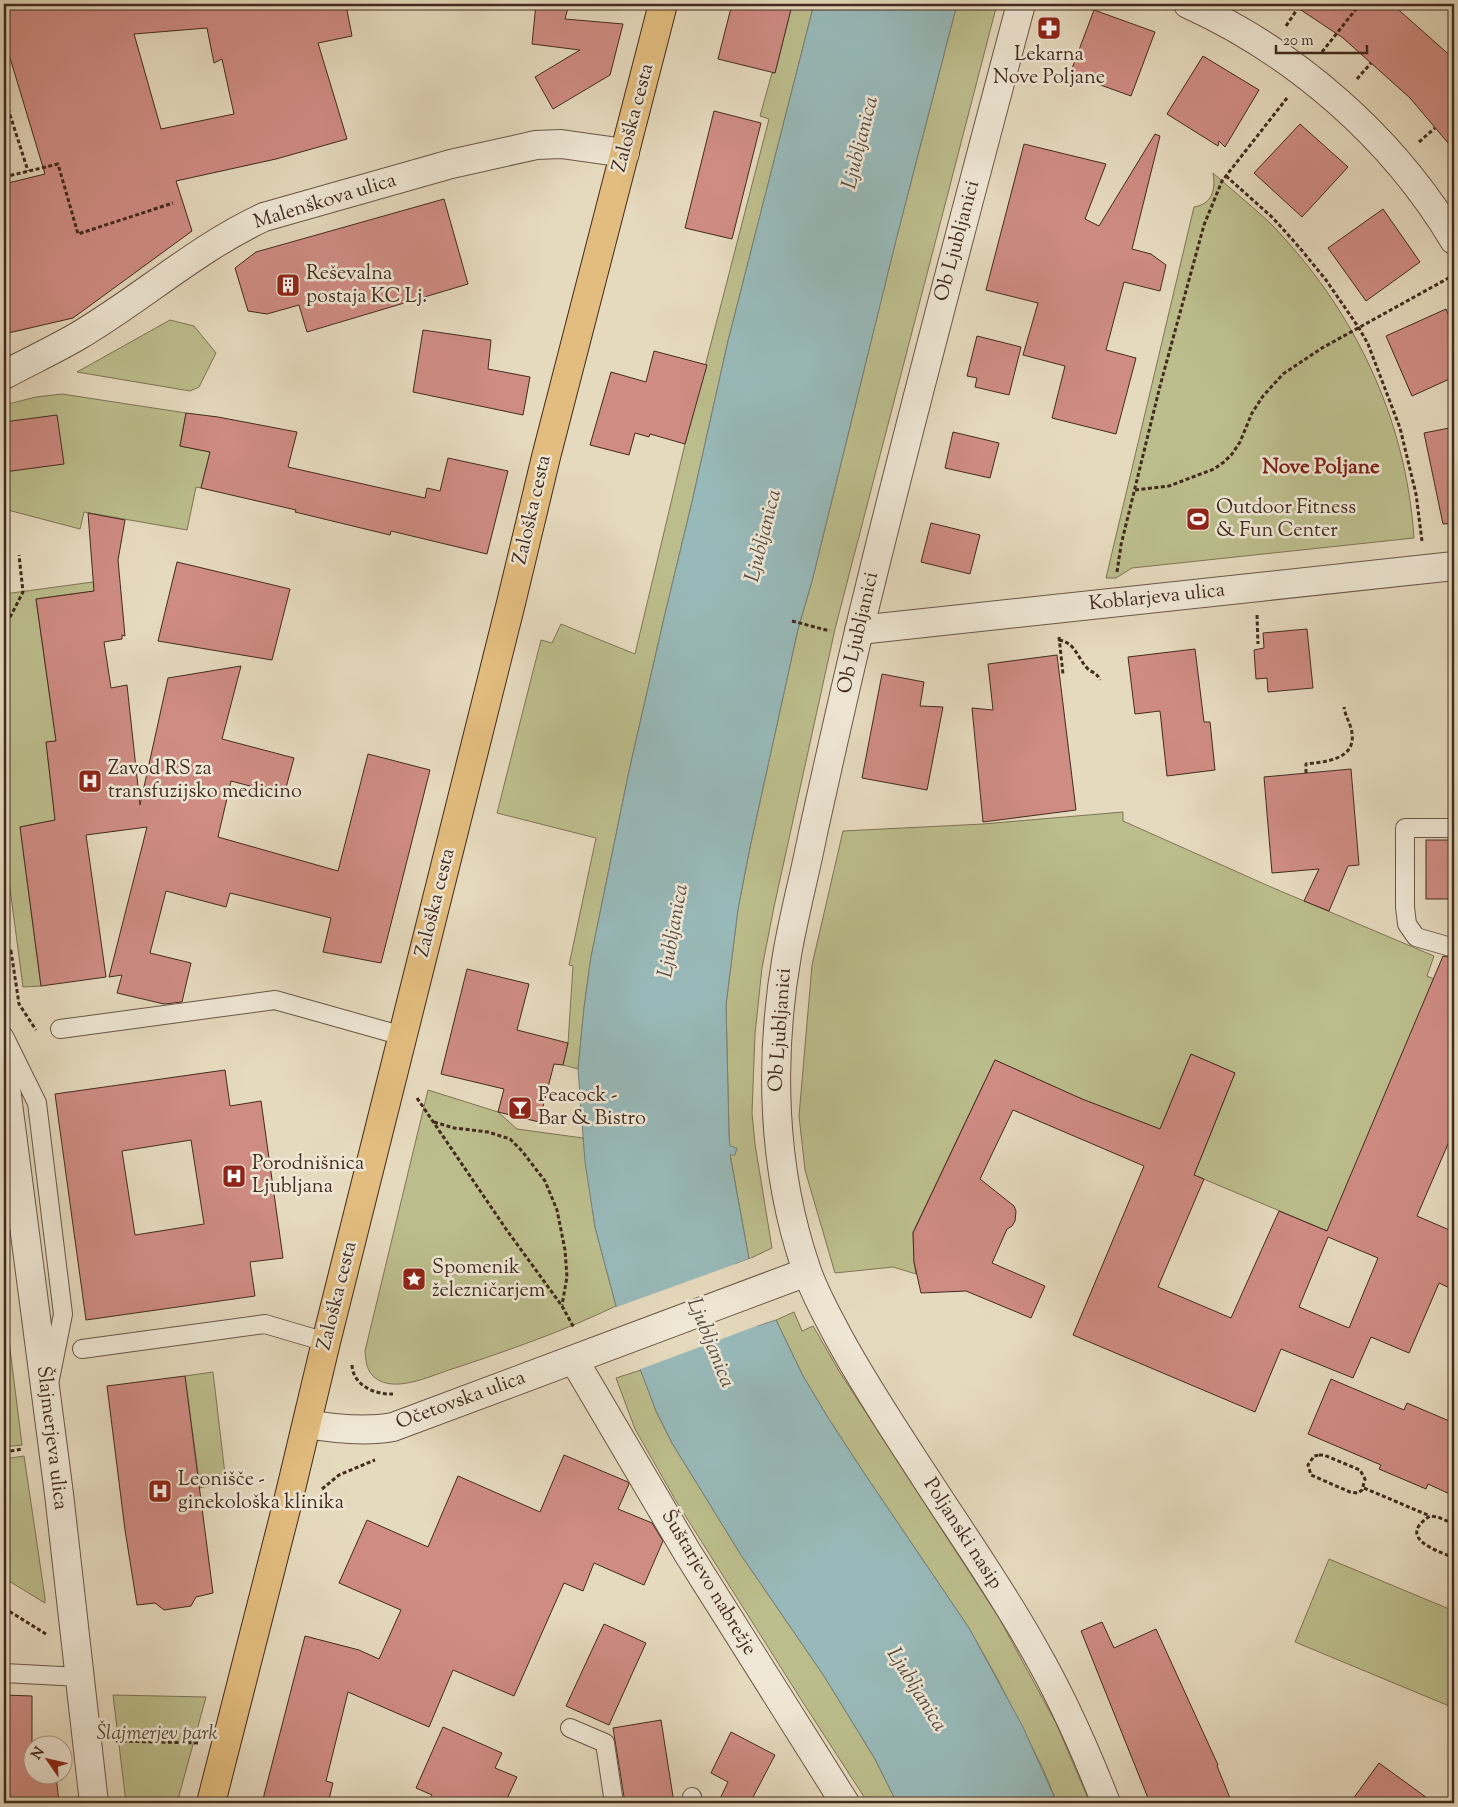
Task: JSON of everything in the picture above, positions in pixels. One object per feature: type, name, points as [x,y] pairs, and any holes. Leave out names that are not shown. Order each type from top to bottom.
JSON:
[{"type":"main road","name":"Zaloška cesta","points":[[211,1803],[514,594],[546,457],[663,4]]},
{"type":"street","name":"Ob Ljubljanici","points":[[807,1272],[793,1222],[782,1166],[778,1128],[776,1085],[779,1016],[787,954],[858,634],[901,461],[1021,4]]},
{"type":"street","points":[[1188,4],[1222,21],[1270,50],[1311,80],[1344,108],[1396,161],[1418,188],[1454,240]]},
{"type":"street","name":"Malenškova ulica","points":[[4,375],[78,336],[205,250],[241,228],[264,217],[451,164],[536,145],[561,144],[625,153]]},
{"type":"street","name":"Koblarjeva ulica","points":[[858,634],[1055,609],[1454,566]]},
{"type":"street","name":"Šlajmerjeva ulica","points":[[4,1073],[46,1397],[94,1803]]},
{"type":"street","name":"Očetovska ulica","points":[[307,1424],[336,1429],[382,1429],[393,1427],[807,1272]]},
{"type":"street","name":"Poljanski nasip","points":[[807,1272],[828,1318],[882,1412],[1033,1646],[1063,1704],[1106,1803]]},
{"type":"street","name":"Šuštarjevo nabrežje","points":[[574,1360],[688,1552],[845,1803]]},
{"type":"lane","points":[[1454,828],[1405,828],[1405,907],[1407,924],[1416,937],[1454,948]]},
{"type":"lane","points":[[60,1029],[275,1000],[403,1036]]},
{"type":"lane","points":[[4,1036],[37,1103],[60,1295],[62,1321],[46,1397]]},
{"type":"lane","points":[[82,1348],[265,1324],[326,1342]]},
{"type":"lane","points":[[4,1673],[79,1666]]},
{"type":"lane","points":[[570,1728],[605,1743],[614,1803]]},
{"type":"path","points":[[1319,57],[1360,4]]},
{"type":"path","points":[[1112,603],[1120,545],[1160,386],[1204,225],[1226,176],[1291,92]]},
{"type":"path","points":[[4,96],[28,171]]},
{"type":"path","points":[[4,177],[58,164],[78,234],[173,203]]},
{"type":"path","points":[[1226,176],[1273,218],[1299,247],[1326,280],[1368,344],[1400,428],[1416,494],[1424,569]]},
{"type":"path","points":[[1135,490],[1169,486],[1203,474],[1224,462],[1240,442],[1252,413],[1272,385],[1296,364],[1454,275]]},
{"type":"path","points":[[4,629],[23,592],[19,555]]},
{"type":"path","points":[[1055,609],[1063,674]]},
{"type":"path","points":[[792,621],[858,634]]},
{"type":"path","points":[[1059,640],[1065,641],[1076,649],[1087,668],[1097,674],[1100,680]]},
{"type":"path","points":[[1306,773],[1306,764],[1339,759],[1350,748],[1352,731],[1344,707]]},
{"type":"path","points":[[4,952],[10,951],[19,1004],[37,1032],[60,1029]]},
{"type":"path","points":[[416,1097],[506,1229],[562,1306],[568,1321],[577,1333]]},
{"type":"path","points":[[434,1122],[454,1128],[488,1132],[510,1138],[545,1181],[557,1210],[565,1250],[567,1277],[562,1306]]},
{"type":"path","points":[[1324,1455],[1360,1470],[1365,1479],[1364,1488],[1358,1493],[1350,1492],[1315,1478],[1308,1469],[1310,1461],[1314,1456],[1324,1455]]},
{"type":"path","points":[[1364,1488],[1454,1524]]},
{"type":"path","points":[[1430,1516],[1420,1525],[1417,1531],[1420,1541],[1426,1546],[1454,1558]]},
{"type":"path","points":[[4,1608],[79,1666]]},
{"type":"path","points":[[86,1740],[226,1744]]},
{"type":"green space","points":[[792,4],[814,4],[728,341],[629,771],[591,957],[578,1069],[563,1065],[568,1043],[573,966],[569,965],[596,838],[497,813],[541,640],[552,643],[561,624],[635,654],[685,444],[769,119],[760,116],[772,73],[775,73]]},
{"type":"green space","points":[[957,4],[997,4],[835,629],[774,907],[762,968],[755,1034],[752,1113],[755,1144],[772,1248],[749,1259],[730,1154],[729,1134],[726,1005],[738,909],[798,629],[812,581],[897,236]]},
{"type":"green space","points":[[1213,173],[1270,223],[1300,256],[1327,292],[1350,329],[1370,368],[1387,408],[1400,450],[1409,494],[1414,538],[1132,568],[1116,578],[1106,578],[1194,207],[1205,203],[1209,199],[1214,185]]},
{"type":"green space","points":[[170,320],[194,326],[216,353],[199,387],[190,391],[77,372]]},
{"type":"green space","points":[[62,394],[186,413],[180,446],[210,452],[201,488],[196,487],[187,530],[84,512],[80,529],[4,509],[4,405],[36,397]]},
{"type":"green space","points":[[93,582],[95,591],[36,599],[56,741],[46,742],[55,820],[20,827],[41,986],[23,987],[4,843],[4,594]]},
{"type":"green space","points":[[1123,812],[1123,821],[1271,887],[1434,956],[1427,976],[1434,979],[1330,1232],[1194,1175],[1235,1073],[1191,1054],[1160,1129],[1082,1099],[995,1060],[913,1232],[916,1274],[893,1267],[835,1273],[805,1170],[799,1116],[812,965],[843,831],[983,824]]},
{"type":"green space","points":[[428,1090],[498,1112],[517,1129],[583,1138],[595,1227],[616,1306],[556,1332],[494,1355],[419,1380],[402,1384],[386,1383],[375,1378],[369,1371],[365,1351]]},
{"type":"green space","points":[[4,1301],[22,1445],[4,1447]]},
{"type":"green space","points":[[794,1312],[802,1331],[813,1326],[839,1371],[999,1618],[1056,1723],[1090,1803],[1057,1803],[1043,1769],[997,1678],[969,1628],[862,1470],[803,1376],[776,1320]]},
{"type":"green space","points":[[641,1370],[656,1411],[672,1443],[741,1555],[824,1676],[875,1759],[897,1803],[868,1803],[676,1501],[635,1429],[616,1378]]},
{"type":"green space","points":[[213,1372],[226,1483],[200,1488],[185,1376]]},
{"type":"green space","points":[[24,1456],[45,1603],[4,1578],[4,1459]]},
{"type":"green space","points":[[1329,1559],[1454,1611],[1454,1708],[1295,1642]]},
{"type":"green space","name":"Šlajmerjev park","points":[[113,1695],[206,1697],[177,1803],[126,1803]]},
{"type":"water","name":"Ljubljanica","points":[[814,4],[957,4],[897,236],[812,581],[798,629],[738,909],[726,1005],[729,1134],[730,1146],[737,1148],[735,1155],[730,1155],[749,1259],[735,1264],[757,1326],[776,1320],[803,1376],[827,1416],[969,1628],[1023,1727],[1057,1803],[897,1803],[875,1759],[824,1676],[741,1555],[672,1443],[656,1411],[616,1306],[595,1227],[585,1162],[578,1069],[591,957],[629,771],[728,341]]},
{"type":"pier","points":[[752,1258],[751,1261],[738,1266],[758,1323],[778,1318],[638,1370],[614,1308]]},
{"type":"building","points":[[4,4],[346,5],[352,36],[318,43],[347,139],[276,159],[176,181],[192,231],[73,318],[4,334],[4,184],[45,174],[4,38]],"holes":[[[207,28],[214,63],[222,59],[234,114],[161,129],[134,34]]]},
{"type":"building","points":[[536,4],[569,4],[565,19],[623,24],[610,75],[553,109],[535,77],[580,50],[532,44]]},
{"type":"building","points":[[732,4],[789,4],[788,8],[791,9],[775,73],[718,59]]},
{"type":"building","points":[[1292,4],[1392,4],[1454,59],[1454,150],[1410,98],[1343,38]]},
{"type":"building","points":[[1094,10],[1155,32],[1131,96],[1070,74]]},
{"type":"building","points":[[1203,56],[1259,90],[1225,147],[1219,141],[1218,146],[1167,114]]},
{"type":"building","points":[[714,111],[761,123],[732,239],[685,228]]},
{"type":"building","points":[[1300,124],[1348,167],[1302,217],[1254,173]]},
{"type":"building","points":[[1155,134],[1160,136],[1132,249],[1151,254],[1166,265],[1160,291],[1124,282],[1106,350],[1136,358],[1116,434],[1052,418],[1065,366],[1023,355],[1038,303],[986,290],[1024,144],[1106,164],[1085,219],[1099,226]]},
{"type":"building","points":[[444,199],[468,284],[307,332],[299,305],[267,314],[248,311],[235,268],[256,252]]},
{"type":"building","points":[[1383,209],[1420,262],[1366,301],[1328,248]]},
{"type":"building","points":[[1446,309],[1454,328],[1454,377],[1412,396],[1386,336]]},
{"type":"building","points":[[423,330],[491,340],[488,369],[530,377],[523,415],[413,392]]},
{"type":"building","points":[[977,336],[1021,347],[1009,395],[975,387],[977,378],[967,376]]},
{"type":"building","points":[[654,351],[707,365],[685,444],[650,434],[649,437],[635,433],[629,455],[590,445],[611,372],[646,382]]},
{"type":"building","points":[[186,413],[297,432],[288,467],[425,498],[427,488],[440,491],[448,458],[508,471],[487,554],[391,531],[390,535],[295,512],[296,510],[201,488],[210,452],[180,446]]},
{"type":"building","points":[[57,415],[64,464],[4,472],[4,422]]},
{"type":"building","points":[[1454,427],[1454,523],[1443,524],[1424,433]]},
{"type":"building","points":[[953,432],[999,443],[990,478],[945,468]]},
{"type":"building","points":[[88,513],[125,520],[118,560],[125,636],[122,635],[122,639],[104,642],[111,688],[127,685],[140,805],[168,678],[241,666],[222,739],[294,758],[284,795],[231,781],[218,837],[338,871],[368,754],[430,770],[381,963],[323,952],[331,918],[230,893],[226,907],[166,891],[150,953],[191,963],[182,1002],[164,1004],[117,993],[122,975],[109,977],[147,827],[86,835],[106,977],[41,986],[20,827],[55,820],[46,742],[56,741],[36,599],[94,591]]},
{"type":"building","points":[[931,523],[980,535],[970,574],[921,562]]},
{"type":"building","points":[[177,562],[290,589],[272,660],[158,641]]},
{"type":"building","points":[[1307,629],[1313,688],[1268,692],[1267,678],[1256,679],[1254,650],[1264,648],[1263,633]]},
{"type":"building","points":[[1195,649],[1204,722],[1210,722],[1215,770],[1167,776],[1160,711],[1135,714],[1128,657]]},
{"type":"building","points":[[1057,655],[1076,810],[983,822],[972,708],[993,710],[988,664]]},
{"type":"building","points":[[882,674],[924,682],[920,706],[943,707],[927,790],[862,778]]},
{"type":"building","points":[[1351,769],[1359,865],[1348,866],[1329,911],[1304,901],[1319,869],[1272,873],[1264,777]]},
{"type":"building","points":[[1426,840],[1454,840],[1454,899],[1426,899]]},
{"type":"building","points":[[1443,956],[1454,958],[1454,1130],[1417,1216],[1454,1232],[1454,1290],[1439,1283],[1409,1353],[1371,1337],[1353,1378],[1281,1349],[1255,1412],[1073,1335],[1144,1166],[1013,1110],[980,1179],[1014,1206],[1016,1211],[1015,1221],[1007,1229],[992,1263],[1045,1286],[1031,1318],[966,1291],[921,1293],[914,1262],[913,1233],[995,1060],[1082,1099],[1160,1129],[1191,1054],[1235,1073],[1194,1175],[1204,1179],[1158,1287],[1231,1318],[1279,1211],[1327,1231]],"holes":[[[1328,1237],[1378,1258],[1349,1328],[1299,1307]]]},
{"type":"building","points":[[467,969],[529,984],[517,1030],[568,1043],[563,1065],[554,1064],[539,1122],[498,1112],[504,1089],[441,1074]]},
{"type":"building","name":"Porodnišnica Ljubljana","points":[[225,1070],[230,1106],[261,1101],[283,1258],[250,1262],[255,1296],[86,1320],[55,1094]],"holes":[[[191,1140],[204,1224],[135,1235],[122,1151]]]},
{"type":"building","name":"Leonišče - ginekološka klinika","points":[[185,1376],[213,1593],[196,1597],[191,1606],[164,1610],[155,1603],[137,1605],[125,1530],[107,1386]]},
{"type":"building","points":[[1331,1379],[1404,1410],[1407,1403],[1454,1423],[1454,1496],[1428,1484],[1426,1489],[1379,1469],[1381,1465],[1308,1434]]},
{"type":"building","points":[[564,1455],[628,1482],[629,1484],[618,1509],[652,1523],[663,1541],[644,1585],[594,1563],[583,1591],[564,1583],[514,1696],[453,1670],[429,1727],[348,1692],[326,1781],[333,1783],[328,1803],[262,1803],[305,1636],[359,1650],[379,1659],[401,1610],[339,1583],[367,1520],[428,1547],[458,1476],[540,1512]]},
{"type":"building","points":[[1102,1622],[1114,1648],[1156,1629],[1218,1765],[1232,1803],[1150,1803],[1081,1631]]},
{"type":"building","points":[[604,1624],[646,1643],[609,1725],[566,1706]]},
{"type":"building","points":[[4,1695],[32,1696],[32,1734],[22,1734],[22,1784],[57,1784],[59,1803],[4,1803]]},
{"type":"building","points":[[661,1720],[674,1803],[625,1803],[613,1728]]},
{"type":"building","points":[[443,1727],[502,1753],[495,1768],[517,1777],[505,1803],[428,1803],[432,1795],[416,1788]]},
{"type":"building","points":[[731,1732],[775,1755],[750,1803],[718,1803],[728,1782],[711,1773]]},
{"type":"building","points":[[1379,1763],[1434,1803],[1350,1803]]},
{"type":"place","name":"Lekarna Nove Poljane","points":[[1049,28]]},
{"type":"place","name":"Reševalna postaja KC Lj.","points":[[288,285]]},
{"type":"place","name":"Outdoor Fitness & Fun Center","points":[[1198,519]]},
{"type":"place","name":"Zavod RS za transfuzijsko medicino","points":[[90,781]]},
{"type":"place","name":"Peacock - Bar & Bistro","points":[[520,1108]]},
{"type":"place","name":"Porodnišnica Ljubljana","points":[[234,1176]]},
{"type":"place","name":"Spomenik železničarjem","points":[[414,1279]]},
{"type":"place","name":"Leonišče - ginekološka klinika","points":[[160,1491]]},
{"type":"district","name":"Nove Poljane","points":[[1321,468]]}]
